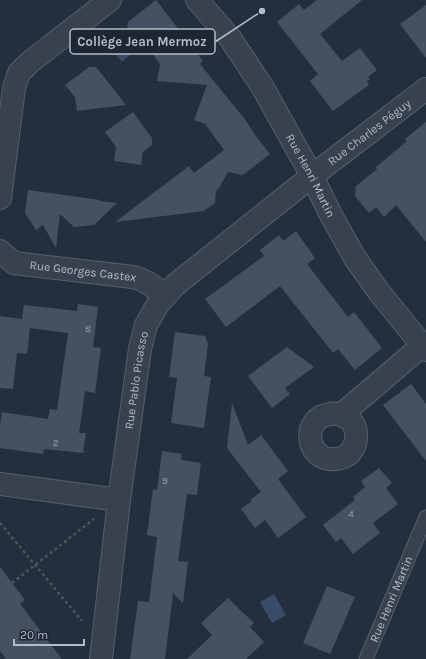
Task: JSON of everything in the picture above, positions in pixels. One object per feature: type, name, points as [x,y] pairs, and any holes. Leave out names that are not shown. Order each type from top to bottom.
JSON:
[{"type":"street","points":[[0,198],[14,88],[19,73],[30,62],[110,0]]},
{"type":"street","name":"Rue Henri Martin","points":[[197,0],[230,38],[263,88],[312,176],[331,215],[355,258],[379,292],[424,348]]},
{"type":"street","name":"Rue Charles Péguy","points":[[312,176],[426,89]]},
{"type":"street","name":"Rue Pablo Picasso","points":[[102,652],[119,500],[140,349],[146,325],[158,304],[175,284],[312,176]]},
{"type":"street","name":"Rue Georges Castex","points":[[0,251],[14,263],[141,279],[165,295]]},
{"type":"street","points":[[341,415],[424,348]]},
{"type":"street","points":[[0,484],[119,500]]},
{"type":"lane","name":"Rue Henri Martin","points":[[366,659],[426,516]]},
{"type":"path","points":[[12,583],[119,500]]},
{"type":"path","points":[[0,523],[35,564],[102,652]]},
{"type":"water","points":[[115,34],[131,54],[122,62],[106,41]]},
{"type":"water","points":[[274,594],[286,615],[272,623],[260,602]]},
{"type":"building","points":[[156,0],[203,61],[200,64],[247,122],[270,154],[243,175],[228,172],[216,191],[215,203],[204,211],[115,222],[189,166],[194,173],[224,150],[205,124],[194,120],[207,85],[157,81],[160,64],[151,52],[143,42],[125,40],[128,22]]},
{"type":"building","points":[[317,0],[362,0],[320,34],[342,61],[360,48],[377,70],[368,77],[370,79],[367,81],[369,85],[333,111],[310,81],[318,74],[277,22],[299,4],[304,10]]},
{"type":"building","points":[[426,5],[426,58],[400,24]]},
{"type":"building","points":[[89,67],[96,67],[126,105],[77,111],[75,97],[65,85]]},
{"type":"building","points":[[133,112],[152,138],[152,145],[143,152],[141,165],[114,161],[116,147],[105,132]]},
{"type":"building","points":[[426,122],[426,242],[396,205],[384,217],[376,207],[369,213],[355,196],[356,186],[407,141],[405,139]]},
{"type":"building","points":[[28,190],[117,203],[94,225],[74,227],[60,214],[56,248],[43,225],[36,230],[25,213]]},
{"type":"building","points":[[296,231],[315,258],[307,264],[348,317],[354,312],[382,348],[355,370],[338,349],[333,353],[280,286],[226,327],[205,299],[264,256],[260,250],[279,235],[283,241]]},
{"type":"building","points":[[78,304],[98,307],[93,347],[101,348],[95,393],[85,391],[79,433],[86,433],[83,453],[44,449],[43,454],[0,448],[0,425],[2,412],[48,419],[50,409],[57,410],[68,333],[30,328],[27,354],[17,353],[13,389],[0,388],[0,316],[22,319],[24,305],[77,311]]},
{"type":"building","points":[[175,332],[205,336],[208,344],[204,376],[211,377],[204,428],[171,423],[177,378],[169,377]]},
{"type":"building","points":[[287,347],[314,367],[285,388],[290,394],[272,408],[248,376]]},
{"type":"building","points":[[411,384],[426,404],[426,461],[383,405]]},
{"type":"building","points":[[232,403],[248,445],[261,435],[288,471],[278,479],[306,517],[278,538],[265,520],[255,528],[241,509],[261,492],[227,448]]},
{"type":"building","points":[[162,451],[182,454],[181,460],[201,463],[197,495],[187,494],[178,561],[188,562],[183,603],[173,593],[165,659],[130,659],[138,601],[149,602],[157,537],[147,535],[153,489],[157,490]]},
{"type":"building","points":[[379,468],[392,483],[386,488],[398,504],[373,523],[380,533],[353,554],[341,538],[336,542],[323,525],[355,500],[353,497],[365,487],[361,481]]},
{"type":"building","points":[[0,567],[25,600],[20,604],[62,659],[6,659],[0,651]]},
{"type":"building","points":[[327,586],[355,597],[330,654],[303,643]]},
{"type":"building","points":[[228,598],[254,623],[250,627],[264,642],[246,659],[187,659],[212,635],[201,623]]},
{"type":"place","name":"Collège Jean Mermoz","points":[[262,11]]}]
